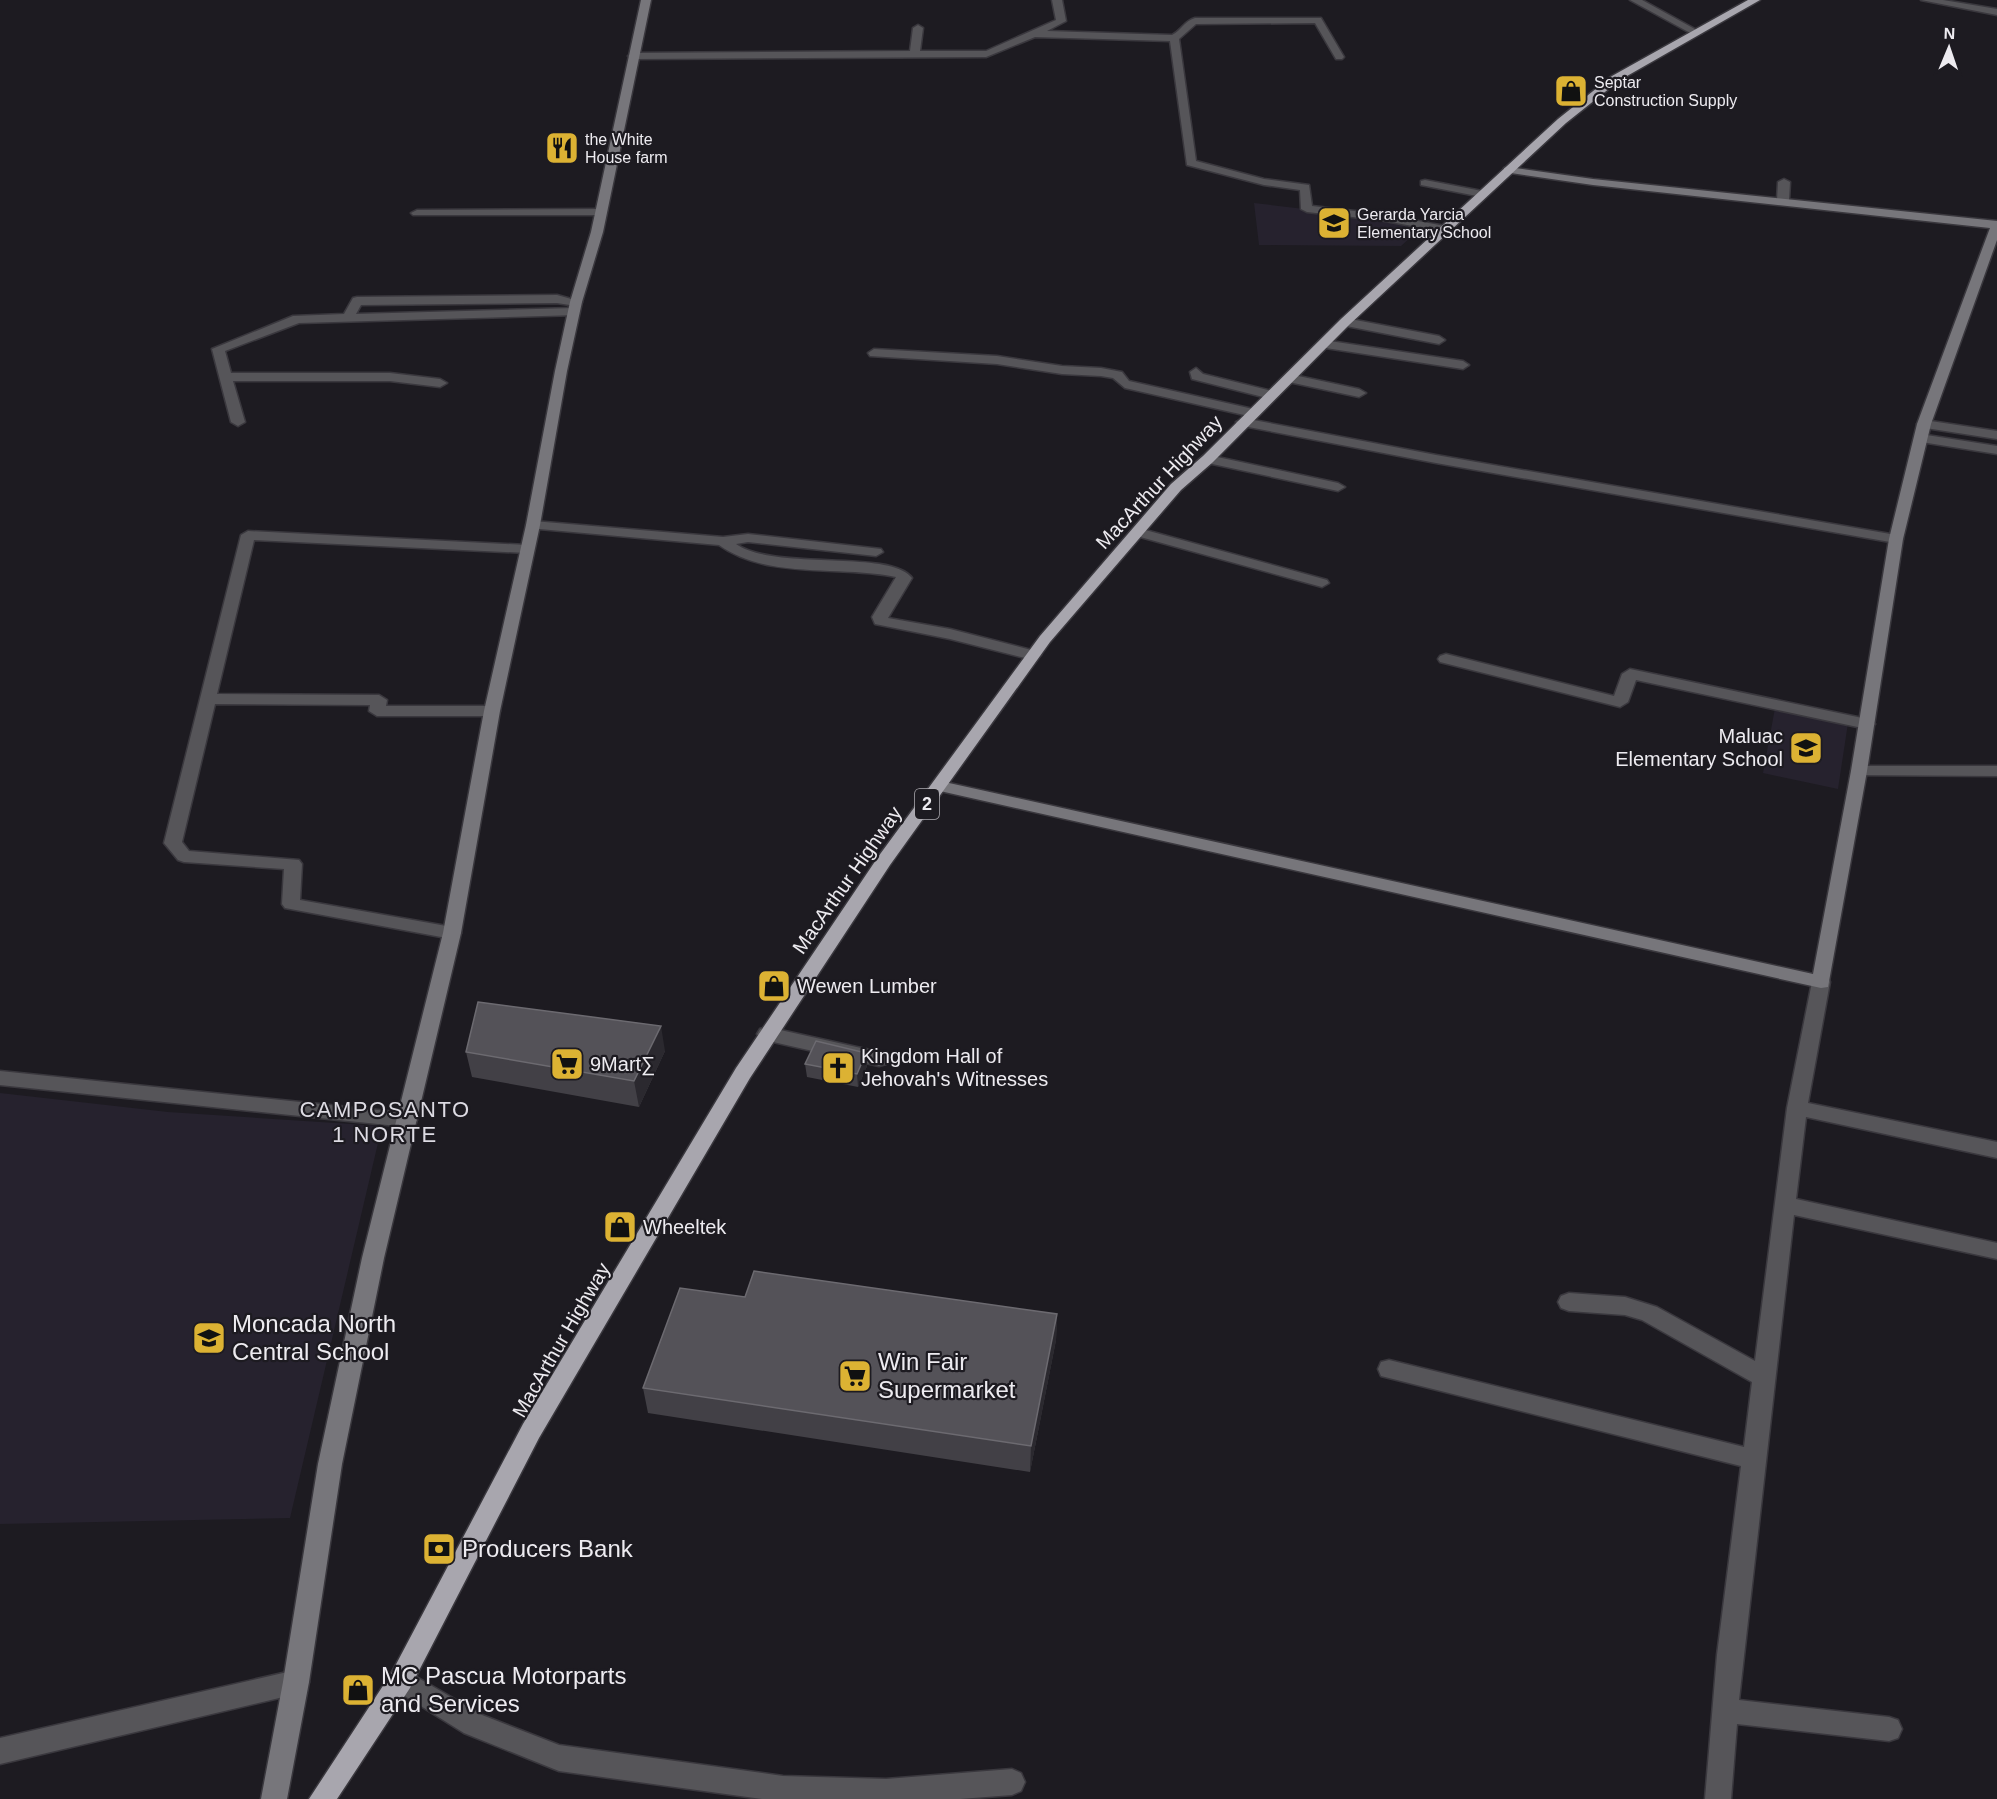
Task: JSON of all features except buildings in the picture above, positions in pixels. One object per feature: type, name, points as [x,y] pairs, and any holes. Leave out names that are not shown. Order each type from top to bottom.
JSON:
[{"type":"highway","name":"MacArthur Highway","points":[[322,1799],[401,1680],[531,1431],[767,1034],[865,888],[1033,654],[1176,487],[1208,459],[1345,322],[1508,170],[1603,87],[1755,0]]},
{"type":"street","points":[[274,1799],[296,1682],[330,1464],[373,1258],[452,933],[492,711],[533,525],[575,307],[597,232],[646,0]]},
{"type":"street","points":[[633,56],[991,53],[1060,21],[1057,0]]},
{"type":"street","points":[[1635,0],[1697,33]]},
{"type":"street","points":[[1926,0],[1997,12]]},
{"type":"street","points":[[1035,34],[1174,38],[1183,33],[1188,24],[1195,21],[1318,20],[1339,57]]},
{"type":"street","points":[[918,28],[919,68]]},
{"type":"street","points":[[1174,38],[1191,163],[1264,182],[1305,188],[1307,209],[1380,217],[1445,229]]},
{"type":"street","points":[[1508,170],[1593,182],[1997,224],[1922,431],[1896,539],[1859,771],[1797,1108],[1756,1460],[1730,1655],[1718,1799]]},
{"type":"street","points":[[1782,200],[1784,182]]},
{"type":"street","points":[[1425,183],[1482,194]]},
{"type":"street","points":[[417,213],[600,212]]},
{"type":"street","points":[[238,422],[218,349],[262,330],[297,319],[575,307]]},
{"type":"street","points":[[1345,322],[1439,340]]},
{"type":"street","points":[[1323,344],[1463,365]]},
{"type":"street","points":[[874,353],[997,360],[1062,370],[1110,373],[1125,384],[1248,418],[1436,459],[1896,539]]},
{"type":"street","points":[[1196,372],[1197,376],[1271,395]]},
{"type":"street","points":[[224,377],[390,377],[440,383]]},
{"type":"street","points":[[1289,378],[1359,393]]},
{"type":"street","points":[[1922,431],[1997,435]]},
{"type":"street","points":[[1922,431],[1997,450]]},
{"type":"street","points":[[1208,459],[1338,487]]},
{"type":"street","points":[[533,525],[605,529],[723,541],[748,538],[876,552]]},
{"type":"street","points":[[1138,532],[1322,583]]},
{"type":"street","points":[[452,933],[291,904],[293,864],[184,856],[172,843],[248,535],[527,549]]},
{"type":"street","points":[[723,541],[730,550],[759,557],[901,574],[905,578],[880,617],[880,621],[970,638],[1033,654]]},
{"type":"street","points":[[1446,659],[1620,702],[1630,674],[1867,724]]},
{"type":"street","points":[[209,699],[379,700],[376,711],[492,711]]},
{"type":"street","points":[[1859,771],[1997,771]]},
{"type":"street","points":[[940,786],[1821,982]]},
{"type":"street","points":[[767,1034],[879,1059]]},
{"type":"street","points":[[0,1078],[407,1119]]},
{"type":"street","points":[[1797,1108],[1997,1150]]},
{"type":"street","points":[[1786,1205],[1997,1251]]},
{"type":"street","points":[[1569,1302],[1625,1306],[1649,1313],[1765,1378]]},
{"type":"street","points":[[1389,1370],[1756,1460]]},
{"type":"street","points":[[401,1680],[473,1724],[559,1758],[783,1789],[886,1792],[1012,1782]]},
{"type":"street","points":[[0,1751],[296,1682]]},
{"type":"street","points":[[1726,1711],[1889,1729]]},
{"type":"shaded area","name":"Gerarda Yarcia Elementary School","points":[[1254,203],[1399,220],[1423,226],[1401,246],[1259,245]]},
{"type":"shaded area","name":"Maluac Elementary School","points":[[1775,708],[1848,723],[1838,789],[1763,773]]},
{"type":"shaded area","name":"Moncada North Central School","points":[[0,1093],[168,1112],[382,1126],[290,1518],[0,1524]]},
{"type":"place","name":"Septar Construction Supply","points":[[1571,91]]},
{"type":"place","name":"the White House farm","points":[[562,148]]},
{"type":"place","name":"Gerarda Yarcia Elementary School","points":[[1334,223]]},
{"type":"place","name":"Maluac Elementary School","points":[[1806,748]]},
{"type":"place","name":"Wewen Lumber","points":[[774,986]]},
{"type":"place","name":"9Mart∑","points":[[567,1064]]},
{"type":"place","name":"Kingdom Hall of Jehovah's Witnesses","points":[[838,1068]]},
{"type":"place","name":"Wheeltek","points":[[620,1227]]},
{"type":"place","name":"Moncada North Central School","points":[[209,1338]]},
{"type":"place","name":"Win Fair Supermarket","points":[[855,1376]]},
{"type":"place","name":"Producers Bank","points":[[439,1549]]},
{"type":"place","name":"MC Pascua Motorparts and Services","points":[[358,1690]]},
{"type":"district","name":"CAMPOSANTO 1 NORTE","points":[[385,1122]]}]
